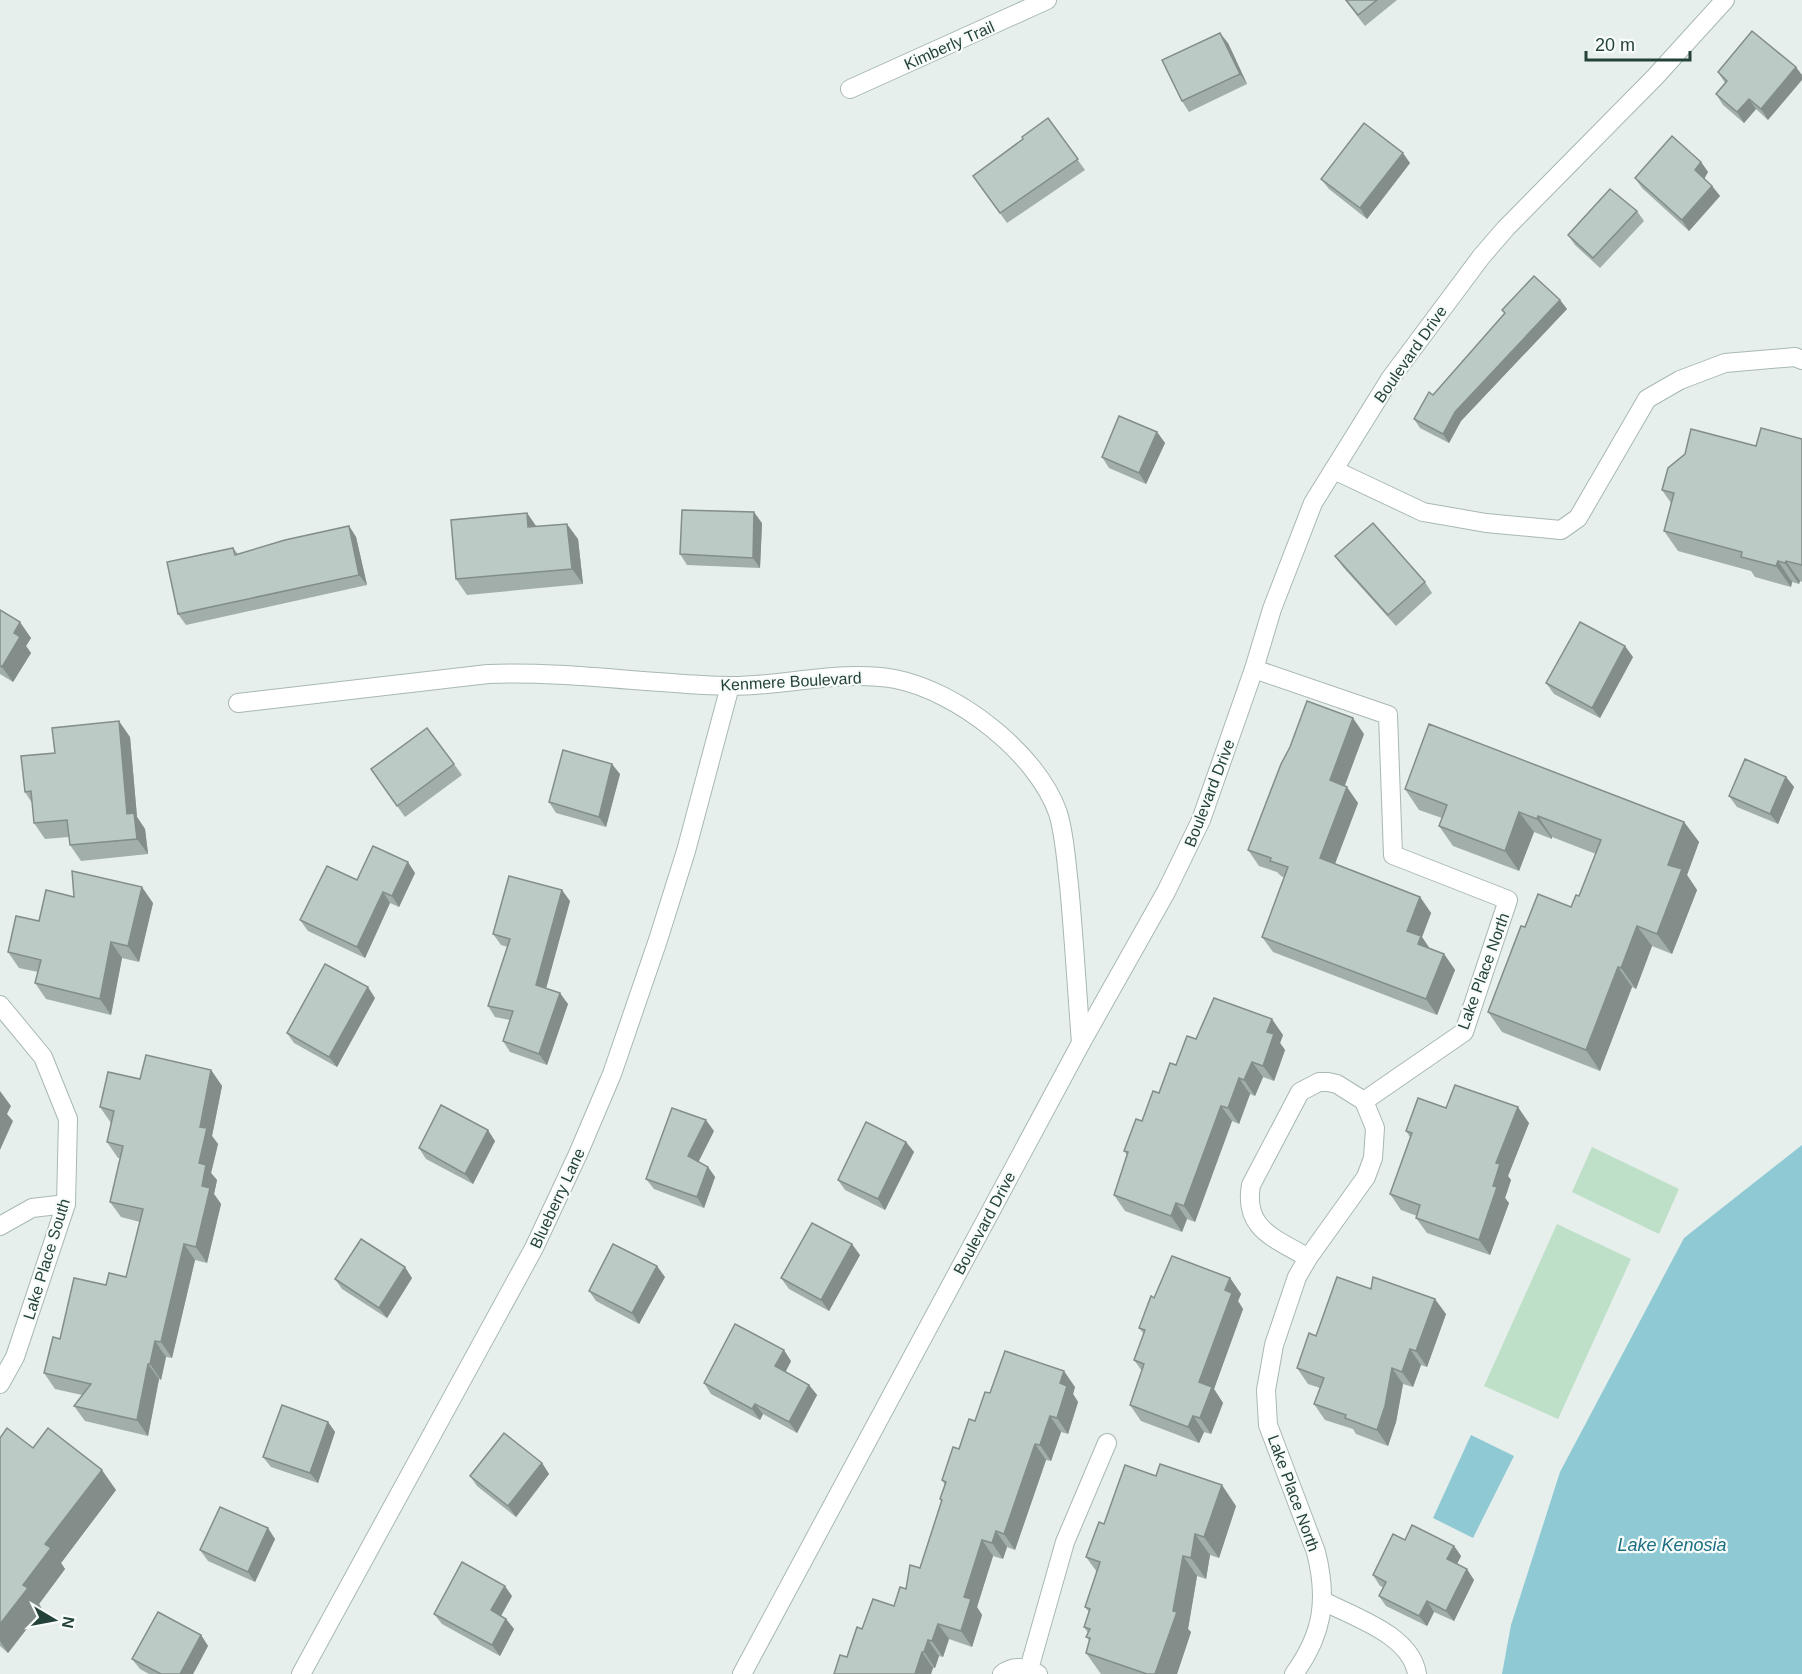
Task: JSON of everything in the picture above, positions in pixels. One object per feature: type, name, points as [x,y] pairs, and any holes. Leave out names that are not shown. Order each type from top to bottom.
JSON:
[{"type":"street","name":"Kimberly Trail","points":[[849,89],[1047,0]]},
{"type":"street","name":"Boulevard Drive","points":[[742,1674],[1081,1043],[1166,892],[1201,820],[1254,669],[1272,609],[1313,503],[1390,379],[1481,257],[1506,228],[1655,77],[1725,0]]},
{"type":"street","points":[[1334,470],[1424,512],[1486,523],[1561,530],[1578,518],[1647,399],[1680,380],[1725,363],[1795,357],[1802,360]]},
{"type":"street","name":"Lake Place North","points":[[1254,669],[1388,715],[1393,855],[1508,900],[1464,1032],[1364,1101],[1375,1128],[1373,1158],[1366,1178],[1308,1258],[1297,1277],[1282,1316],[1269,1367],[1266,1390],[1268,1425],[1316,1552],[1321,1570],[1323,1601],[1321,1621],[1312,1648],[1294,1674]]},
{"type":"street","name":"Kenmere Boulevard","points":[[238,703],[488,674],[515,673],[730,686],[865,677],[896,680],[952,702],[979,717],[1024,758],[1043,785],[1058,813],[1065,849],[1073,921],[1081,1043]]},
{"type":"street","name":"Blueberry Lane","points":[[301,1674],[534,1248],[578,1154],[612,1074],[658,940],[686,851],[730,686]]},
{"type":"street","name":"Lake Place South","points":[[0,1005],[43,1057],[68,1119],[66,1204],[15,1357],[0,1384]]},
{"type":"street","points":[[1308,1258],[1259,1228],[1248,1201],[1251,1185],[1300,1092],[1319,1082],[1328,1082],[1336,1084],[1364,1101]]},
{"type":"street","points":[[0,1226],[32,1208],[66,1204]]},
{"type":"street","points":[[1002,1674],[1014,1668],[1034,1672],[1065,1542],[1107,1443]]},
{"type":"street","points":[[1323,1601],[1387,1633],[1411,1655],[1417,1674]]},
{"type":"green space","points":[[1592,1147],[1679,1189],[1659,1234],[1572,1192]]},
{"type":"green space","points":[[1557,1224],[1631,1259],[1558,1419],[1484,1386]]},
{"type":"water","name":"Lake Kenosia","points":[[1802,1145],[1802,1674],[1502,1674],[1511,1625],[1560,1472],[1684,1238]]},
{"type":"water","points":[[1471,1435],[1514,1456],[1473,1538],[1433,1518]]},
{"type":"building","points":[[1346,0],[1377,0],[1358,15]]},
{"type":"building","points":[[1752,31],[1796,67],[1761,109],[1749,99],[1737,112],[1716,94],[1727,81],[1718,72]]},
{"type":"building","points":[[1220,33],[1240,74],[1182,101],[1162,60]]},
{"type":"building","points":[[1048,118],[1078,159],[1000,213],[973,176]]},
{"type":"building","points":[[1364,123],[1403,153],[1360,208],[1321,179]]},
{"type":"building","points":[[1672,136],[1701,162],[1695,170],[1712,186],[1682,220],[1635,178]]},
{"type":"building","points":[[1610,189],[1637,211],[1593,258],[1568,235]]},
{"type":"building","points":[[1534,276],[1560,300],[1455,412],[1443,434],[1414,419],[1429,392],[1433,395],[1505,313],[1502,310]]},
{"type":"building","points":[[1119,416],[1157,432],[1139,473],[1102,457]]},
{"type":"building","points":[[1761,428],[1802,439],[1802,565],[1778,561],[1776,566],[1741,557],[1742,552],[1664,531],[1674,493],[1662,490],[1668,468],[1685,454],[1691,429],[1756,446]]},
{"type":"building","points":[[682,510],[754,512],[753,558],[680,554]]},
{"type":"building","points":[[527,513],[528,527],[567,524],[572,569],[456,579],[451,520]]},
{"type":"building","points":[[1373,523],[1425,582],[1388,615],[1335,556]]},
{"type":"building","points":[[349,526],[359,575],[178,614],[167,562],[233,548],[235,555],[285,540]]},
{"type":"building","points":[[0,610],[20,622],[14,633],[20,637],[2,667],[0,665]]},
{"type":"building","points":[[1580,622],[1625,646],[1592,708],[1546,683]]},
{"type":"building","points":[[1307,701],[1353,718],[1330,780],[1347,787],[1320,858],[1420,897],[1407,931],[1421,936],[1418,944],[1444,954],[1426,999],[1262,937],[1288,867],[1248,850]]},
{"type":"building","points":[[119,721],[127,814],[134,813],[137,839],[70,845],[67,820],[34,823],[31,791],[25,792],[21,756],[55,753],[52,728]]},
{"type":"building","points":[[1429,724],[1684,822],[1668,865],[1682,869],[1657,934],[1637,926],[1621,968],[1618,967],[1586,1050],[1488,1012],[1521,926],[1525,927],[1538,894],[1571,907],[1576,895],[1579,896],[1601,840],[1538,816],[1537,819],[1519,812],[1505,851],[1439,826],[1447,805],[1405,789]]},
{"type":"building","points":[[427,728],[454,764],[397,806],[371,769]]},
{"type":"building","points":[[563,750],[612,764],[599,817],[549,802]]},
{"type":"building","points":[[1745,759],[1786,777],[1770,814],[1729,796]]},
{"type":"building","points":[[373,846],[408,862],[392,896],[383,892],[357,947],[300,920],[327,866],[357,880]]},
{"type":"building","points":[[72,871],[142,887],[128,946],[111,942],[100,999],[35,983],[41,960],[8,952],[16,916],[39,921],[46,890],[74,897]]},
{"type":"building","points":[[509,876],[562,890],[536,985],[560,993],[539,1054],[503,1041],[513,1011],[488,1006],[510,939],[493,934]]},
{"type":"building","points":[[325,964],[368,987],[329,1057],[287,1033]]},
{"type":"building","points":[[1214,998],[1272,1019],[1267,1032],[1274,1034],[1263,1066],[1252,1062],[1244,1080],[1239,1078],[1228,1108],[1221,1106],[1184,1206],[1176,1203],[1171,1216],[1114,1195],[1128,1152],[1124,1151],[1136,1119],[1142,1121],[1153,1091],[1159,1093],[1170,1063],[1176,1065],[1187,1036],[1196,1039]]},
{"type":"building","points":[[146,1055],[211,1070],[200,1127],[207,1128],[199,1163],[206,1165],[202,1186],[210,1188],[196,1247],[184,1244],[161,1342],[155,1341],[150,1364],[148,1364],[137,1420],[74,1406],[91,1384],[44,1373],[53,1337],[60,1339],[74,1278],[106,1285],[109,1273],[126,1277],[143,1209],[110,1202],[123,1146],[107,1142],[114,1111],[100,1107],[108,1072],[140,1079]]},
{"type":"building","points":[[1455,1085],[1518,1107],[1496,1163],[1500,1164],[1493,1186],[1497,1187],[1479,1240],[1416,1218],[1420,1205],[1390,1194],[1412,1133],[1406,1131],[1418,1098],[1446,1108]]},
{"type":"building","points":[[441,1105],[488,1130],[465,1174],[419,1148]]},
{"type":"building","points":[[672,1108],[706,1120],[688,1156],[708,1167],[697,1197],[646,1179]]},
{"type":"building","points":[[866,1122],[906,1142],[878,1199],[838,1180]]},
{"type":"building","points":[[812,1223],[852,1244],[821,1300],[781,1278]]},
{"type":"building","points":[[361,1239],[405,1267],[379,1308],[335,1279]]},
{"type":"building","points":[[613,1244],[657,1266],[632,1313],[589,1291]]},
{"type":"building","points":[[1172,1256],[1230,1278],[1225,1290],[1232,1293],[1199,1382],[1212,1387],[1200,1418],[1193,1416],[1188,1427],[1130,1405],[1144,1364],[1134,1360],[1145,1330],[1139,1328],[1151,1296],[1154,1298]]},
{"type":"building","points":[[1337,1277],[1371,1289],[1373,1277],[1435,1299],[1416,1351],[1410,1349],[1402,1372],[1392,1368],[1385,1406],[1377,1430],[1345,1418],[1346,1415],[1314,1404],[1324,1378],[1297,1368],[1309,1333],[1316,1336]]},
{"type":"building","points":[[735,1324],[784,1350],[775,1366],[809,1385],[789,1422],[755,1404],[752,1409],[704,1383]]},
{"type":"building","points":[[1005,1351],[1064,1371],[1060,1383],[1067,1386],[1057,1418],[1050,1416],[1040,1445],[1035,1444],[1004,1534],[996,1531],[992,1543],[982,1540],[964,1597],[971,1599],[961,1631],[938,1624],[932,1641],[928,1640],[922,1652],[915,1674],[834,1674],[840,1655],[847,1657],[857,1627],[862,1629],[873,1599],[894,1606],[900,1587],[906,1589],[910,1565],[920,1568],[942,1500],[940,1499],[946,1482],[942,1480],[953,1447],[959,1449],[969,1419],[975,1421],[985,1392],[990,1393]]},
{"type":"building","points":[[282,1405],[328,1422],[310,1473],[263,1457]]},
{"type":"building","points":[[7,1428],[33,1448],[48,1428],[102,1470],[45,1544],[51,1548],[23,1585],[28,1588],[0,1624],[0,1438]]},
{"type":"building","points":[[504,1433],[542,1463],[508,1506],[470,1476]]},
{"type":"building","points":[[1160,1464],[1222,1485],[1204,1537],[1195,1534],[1191,1558],[1183,1556],[1173,1611],[1177,1612],[1155,1674],[1147,1674],[1086,1653],[1090,1638],[1086,1637],[1090,1629],[1084,1627],[1090,1609],[1085,1607],[1100,1562],[1086,1557],[1099,1522],[1104,1524],[1125,1465],[1156,1476]]},
{"type":"building","points":[[220,1507],[268,1528],[248,1572],[200,1550]]},
{"type":"building","points":[[1412,1525],[1454,1546],[1447,1559],[1467,1569],[1446,1611],[1427,1601],[1419,1616],[1379,1596],[1386,1582],[1373,1575],[1393,1534],[1405,1540]]},
{"type":"building","points":[[462,1562],[505,1586],[491,1610],[506,1619],[492,1645],[434,1614]]},
{"type":"building","points":[[158,1612],[201,1635],[180,1674],[161,1674],[132,1659]]}]
